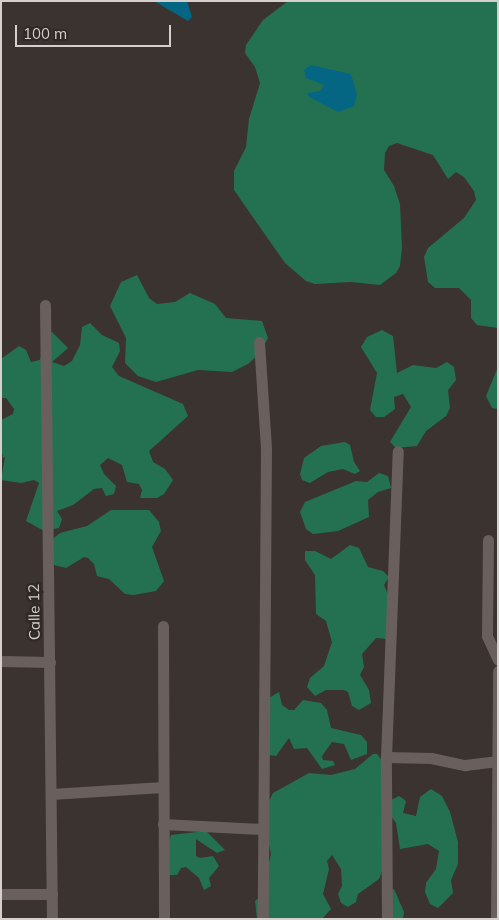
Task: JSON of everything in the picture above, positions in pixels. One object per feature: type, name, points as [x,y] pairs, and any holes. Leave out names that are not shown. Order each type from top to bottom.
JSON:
[{"type":"street","name":"Calle 12","points":[[45,305],[52,919]]},
{"type":"street","points":[[259,342],[266,448],[263,919]]},
{"type":"street","points":[[387,919],[386,757],[398,451]]},
{"type":"street","points":[[488,540],[486,636],[498,660]]},
{"type":"street","points":[[164,626],[164,919]]},
{"type":"street","points":[[1,660],[50,662]]},
{"type":"street","points":[[496,919],[498,671]]},
{"type":"street","points":[[386,757],[431,758],[464,764],[497,761]]},
{"type":"street","points":[[51,794],[163,787]]},
{"type":"street","points":[[163,824],[263,829]]},
{"type":"street","points":[[1,894],[52,894]]},
{"type":"green space","points":[[288,1],[498,1],[498,328],[477,325],[471,318],[471,300],[459,288],[435,288],[428,282],[424,257],[428,248],[464,218],[476,200],[474,191],[464,177],[456,172],[448,179],[433,155],[397,143],[389,146],[385,153],[384,170],[394,186],[400,204],[402,248],[400,266],[396,273],[380,285],[351,282],[315,284],[306,281],[285,263],[234,190],[234,171],[246,147],[249,119],[260,83],[255,67],[245,53],[246,45],[263,20]]},
{"type":"green space","points":[[137,275],[149,298],[157,304],[175,302],[190,293],[215,304],[226,318],[262,321],[268,338],[260,353],[248,364],[232,372],[198,370],[156,382],[138,376],[125,363],[126,338],[110,306],[121,282]]},
{"type":"green space","points":[[90,323],[102,335],[119,343],[120,351],[112,367],[119,376],[183,404],[188,416],[149,451],[153,462],[165,469],[173,480],[164,494],[157,498],[140,498],[142,490],[139,484],[127,482],[122,465],[108,458],[100,465],[104,474],[116,486],[114,494],[106,496],[102,488],[94,489],[73,505],[57,511],[62,519],[59,528],[44,531],[26,521],[39,483],[34,480],[21,483],[1,480],[5,457],[3,458],[1,449],[1,420],[13,414],[14,409],[6,398],[1,398],[1,359],[19,346],[26,350],[31,362],[40,360],[47,333],[52,332],[68,348],[52,362],[64,366],[72,361],[80,345],[82,327]]},
{"type":"green space","points":[[382,330],[393,336],[397,373],[413,365],[436,368],[447,362],[454,367],[456,380],[448,390],[450,408],[446,416],[426,431],[417,446],[396,448],[390,442],[411,407],[403,394],[394,397],[395,409],[384,417],[376,417],[370,410],[377,373],[361,347],[367,337]]},
{"type":"green space","points":[[498,367],[498,409],[492,408],[486,396]]},
{"type":"green space","points":[[345,442],[350,445],[354,462],[360,471],[355,474],[343,469],[328,472],[310,483],[302,480],[300,474],[304,458],[321,446]]},
{"type":"green space","points":[[379,473],[388,476],[391,488],[378,492],[368,500],[369,517],[338,531],[313,534],[306,529],[300,512],[305,502],[356,481],[367,482]]},
{"type":"green space","points":[[111,510],[149,510],[159,522],[161,531],[152,547],[164,581],[156,591],[134,595],[125,594],[109,579],[97,576],[94,564],[88,558],[84,557],[66,568],[54,565],[50,557],[50,541],[60,533],[87,526]]},
{"type":"green space","points":[[350,545],[359,548],[368,567],[383,571],[389,577],[384,585],[389,597],[387,639],[376,638],[362,654],[364,667],[360,675],[369,690],[371,703],[359,710],[352,706],[348,692],[344,690],[326,690],[315,696],[307,687],[310,678],[324,666],[332,642],[326,621],[316,614],[315,575],[305,560],[305,551],[315,551],[331,559]]},
{"type":"green space","points":[[279,692],[282,705],[289,710],[294,710],[303,700],[321,703],[327,710],[331,728],[361,735],[367,742],[367,754],[351,760],[344,744],[332,742],[322,756],[323,760],[333,761],[335,765],[322,769],[307,748],[294,749],[289,738],[276,756],[269,755],[267,699]]},
{"type":"green space","points":[[373,754],[377,754],[382,761],[382,871],[379,879],[358,894],[356,902],[348,907],[341,903],[338,894],[342,886],[341,869],[332,855],[327,861],[329,869],[323,894],[331,909],[322,919],[257,919],[255,901],[261,896],[271,854],[266,832],[267,805],[273,793],[309,773],[331,775],[355,769]]},
{"type":"green space","points":[[431,789],[442,796],[450,812],[458,842],[458,864],[451,880],[453,893],[438,908],[430,904],[425,892],[426,883],[436,869],[439,851],[428,844],[400,849],[396,823],[389,813],[391,800],[399,796],[406,801],[403,813],[416,816],[420,797]]},
{"type":"green space","points":[[206,831],[225,850],[217,853],[196,839],[196,856],[200,858],[213,856],[219,866],[209,878],[211,886],[204,890],[199,878],[186,867],[181,868],[177,875],[169,875],[168,845],[171,835]]},
{"type":"green space","points":[[394,889],[404,912],[403,919],[384,919],[390,890]]},
{"type":"water","points":[[154,1],[187,1],[192,17],[188,21]]},
{"type":"water","points":[[311,65],[351,74],[357,95],[354,106],[338,112],[309,97],[307,93],[320,91],[324,85],[306,78],[304,70]]}]
